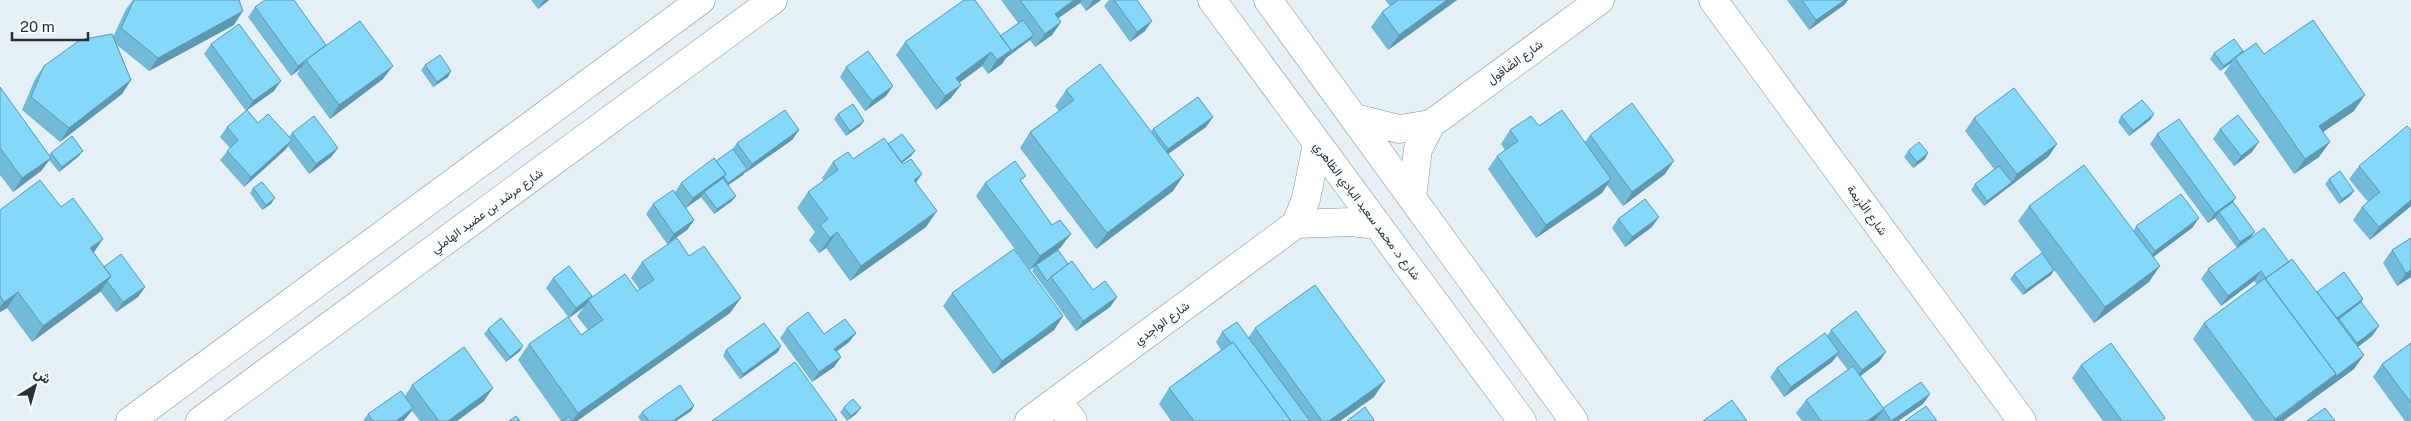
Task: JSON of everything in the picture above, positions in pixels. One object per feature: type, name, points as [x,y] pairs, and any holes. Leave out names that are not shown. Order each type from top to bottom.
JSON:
[{"type":"street","points":[[130,421],[702,0]]},
{"type":"street","name":"شارع مرشد بن عضيد الهاملي","points":[[200,421],[774,0]]},
{"type":"street","name":"شارع د. محمد سعيد البادي الظاهري","points":[[1212,0],[1522,421]]},
{"type":"street","points":[[1268,0],[1574,421]]},
{"type":"street","name":"شارع الصَّاقول","points":[[1412,197],[1418,149],[1431,124],[1600,0]]},
{"type":"street","name":"شارع اللِّزِيمة","points":[[1713,0],[2022,421]]},
{"type":"street","name":"شارع الصَّاقول","points":[[1355,118],[1399,129],[1431,124]]},
{"type":"street","points":[[1317,144],[1309,190],[1296,224],[1351,222],[1378,225]]},
{"type":"street","name":"شارع الواجِدي","points":[[1028,421],[1065,410],[1296,224]]},
{"type":"street","points":[[1404,259],[1424,268],[1434,264],[1439,260],[1441,251],[1439,237]]},
{"type":"building","points":[[134,0],[239,0],[243,11],[158,58],[121,28]]},
{"type":"building","points":[[265,0],[294,0],[326,45],[298,66],[255,7]]},
{"type":"building","points":[[964,0],[975,0],[1011,50],[997,60],[991,52],[956,78],[961,85],[945,96],[905,42]]},
{"type":"building","points":[[1020,0],[1074,0],[1055,14],[1061,22],[1045,34]]},
{"type":"building","points":[[1114,0],[1137,0],[1152,21],[1137,32]]},
{"type":"building","points":[[1398,0],[1447,0],[1399,35],[1382,12]]},
{"type":"building","points":[[1802,0],[1845,0],[1816,20]]},
{"type":"building","points":[[1023,20],[1034,35],[1010,52],[1011,50],[1000,36]]},
{"type":"building","points":[[2313,20],[2365,95],[2319,126],[2330,142],[2305,159],[2235,58],[2256,43],[2264,54]]},
{"type":"building","points":[[360,21],[393,66],[339,105],[306,60]]},
{"type":"building","points":[[239,24],[281,81],[253,101],[211,44]]},
{"type":"building","points":[[112,34],[131,80],[69,128],[31,97],[44,66],[80,40]]},
{"type":"building","points":[[2234,39],[2243,51],[2224,66],[2214,53]]},
{"type":"building","points":[[868,51],[893,86],[872,101],[846,67]]},
{"type":"building","points":[[440,55],[451,71],[437,82],[425,65]]},
{"type":"building","points":[[1100,64],[1184,175],[1107,233],[1030,132],[1074,100],[1066,90]]},
{"type":"building","points":[[0,87],[51,158],[22,178],[0,148]]},
{"type":"building","points":[[2014,88],[2057,144],[2017,174],[1974,118]]},
{"type":"building","points":[[1198,97],[1213,117],[1168,149],[1153,129]]},
{"type":"building","points":[[2142,100],[2154,114],[2133,131],[2121,116]]},
{"type":"building","points":[[1632,103],[1674,161],[1632,192],[1590,135]]},
{"type":"building","points":[[853,104],[864,121],[850,131],[838,114]]},
{"type":"building","points":[[247,110],[258,123],[268,114],[292,140],[251,177],[227,151],[238,140],[227,127]]},
{"type":"building","points":[[785,110],[799,130],[752,164],[737,143]]},
{"type":"building","points":[[1562,110],[1611,179],[1546,225],[1497,156],[1518,141],[1510,130],[1531,116],[1539,126]]},
{"type":"building","points":[[2238,115],[2259,142],[2241,156],[2220,129]]},
{"type":"building","points":[[314,116],[338,148],[316,164],[292,133]]},
{"type":"building","points":[[2179,119],[2236,198],[2215,213],[2157,134]]},
{"type":"building","points":[[2407,126],[2411,130],[2411,200],[2379,227],[2362,207],[2380,192],[2359,166]]},
{"type":"building","points":[[902,134],[915,151],[901,162],[888,144]]},
{"type":"building","points":[[72,136],[83,151],[62,167],[51,153]]},
{"type":"building","points":[[884,138],[903,164],[911,159],[922,174],[914,180],[937,211],[861,266],[837,232],[830,238],[820,225],[828,219],[808,192],[838,170],[833,162],[848,152],[853,159]]},
{"type":"building","points":[[1919,142],[1928,153],[1917,162],[1908,151]]},
{"type":"building","points":[[733,149],[747,169],[728,183],[724,177],[726,174],[716,161]]},
{"type":"building","points":[[714,158],[726,174],[693,198],[681,183]]},
{"type":"building","points":[[1015,161],[1026,176],[1020,180],[1052,225],[1060,220],[1071,234],[1040,256],[985,183]]},
{"type":"building","points":[[2084,165],[2160,266],[2105,307],[2029,206]]},
{"type":"building","points":[[1999,166],[2012,182],[1987,201],[1975,184]]},
{"type":"building","points":[[2340,171],[2354,191],[2342,199],[2329,179]]},
{"type":"building","points":[[723,178],[736,196],[717,209],[704,192]]},
{"type":"building","points":[[40,180],[61,207],[73,198],[103,239],[90,248],[111,276],[43,326],[18,292],[4,302],[0,296],[0,210]]},
{"type":"building","points":[[262,182],[275,198],[266,205],[253,188]]},
{"type":"building","points":[[673,190],[694,220],[674,234],[653,204]]},
{"type":"building","points":[[2181,194],[2199,218],[2155,251],[2136,226]]},
{"type":"building","points":[[1645,199],[1659,217],[1632,237],[1618,219]]},
{"type":"building","points":[[2233,202],[2255,232],[2240,242],[2219,212]]},
{"type":"building","points":[[2264,228],[2289,262],[2266,278],[2261,271],[2228,296],[2208,269]]},
{"type":"building","points":[[677,238],[689,256],[704,246],[741,298],[578,413],[529,344],[568,317],[581,335],[603,320],[588,300],[625,274],[637,291],[654,280],[642,262]]},
{"type":"building","points":[[2411,238],[2411,270],[2406,273],[2392,250]]},
{"type":"building","points":[[1014,249],[1063,316],[1002,361],[952,293]]},
{"type":"building","points":[[1058,250],[1068,264],[1047,281],[1036,265]]},
{"type":"building","points":[[2042,253],[2054,270],[2026,290],[2014,274]]},
{"type":"building","points":[[121,254],[145,287],[123,302],[107,281],[111,276],[104,267]]},
{"type":"building","points":[[2292,259],[2364,355],[2335,377],[2336,374],[2265,279]]},
{"type":"building","points":[[1072,261],[1093,290],[1105,281],[1117,297],[1083,321],[1051,277]]},
{"type":"building","points":[[569,266],[592,296],[576,308],[553,278]]},
{"type":"building","points":[[2344,272],[2363,299],[2337,318],[2317,292]]},
{"type":"building","points":[[2265,278],[2336,374],[2275,419],[2204,323]]},
{"type":"building","points":[[1315,285],[1385,381],[1329,421],[1322,421],[1255,328]]},
{"type":"building","points":[[2361,302],[2379,326],[2357,343],[2339,319]]},
{"type":"building","points":[[1856,311],[1886,352],[1862,370],[1831,330]]},
{"type":"building","points":[[808,312],[824,334],[845,319],[856,333],[834,349],[841,357],[819,372],[787,328]]},
{"type":"building","points":[[501,318],[523,346],[510,357],[488,329]]},
{"type":"building","points":[[1237,322],[1310,421],[1291,421],[1233,342],[1231,343],[1222,332]]},
{"type":"building","points":[[764,323],[781,346],[743,374],[726,350]]},
{"type":"building","points":[[1825,333],[1839,352],[1791,387],[1777,368]]},
{"type":"building","points":[[1233,342],[1291,421],[1194,421],[1169,388]]},
{"type":"building","points":[[2111,343],[2165,418],[2161,421],[2122,421],[2081,365]]},
{"type":"building","points":[[2411,343],[2411,403],[2382,364]]},
{"type":"building","points":[[464,347],[493,388],[448,421],[439,421],[412,385]]},
{"type":"building","points":[[795,362],[837,420],[712,421]]},
{"type":"building","points":[[1853,366],[1884,409],[1867,421],[1821,421],[1806,400]]},
{"type":"building","points":[[1921,382],[1930,394],[1891,421],[1883,408]]},
{"type":"building","points":[[680,385],[694,406],[673,421],[649,421],[642,412]]},
{"type":"building","points":[[401,391],[413,408],[396,421],[373,421],[368,414]]},
{"type":"building","points":[[853,399],[861,408],[851,416],[844,407]]},
{"type":"building","points":[[1732,400],[1747,421],[1703,421]]},
{"type":"building","points":[[1926,406],[1937,421],[1905,421]]},
{"type":"building","points":[[1365,407],[1373,421],[1347,421]]},
{"type":"building","points":[[2325,408],[2335,421],[2307,421]]},
{"type":"building","points":[[516,416],[520,421],[509,421]]},
{"type":"building","points":[[569,417],[572,421],[562,421]]}]
